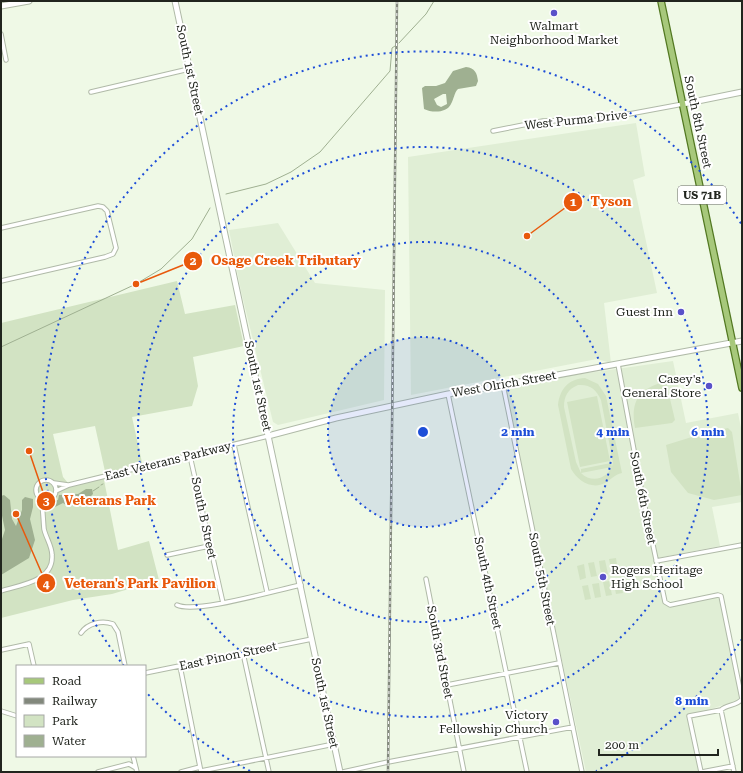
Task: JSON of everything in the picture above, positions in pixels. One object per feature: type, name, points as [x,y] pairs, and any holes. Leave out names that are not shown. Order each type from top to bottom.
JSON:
[{"type":"main road","name":"South 8th Street","points":[[661,1],[742,388]]},
{"type":"street","points":[[1,6],[29,1]]},
{"type":"street","name":"South 1st Street","points":[[175,1],[334,744],[342,772]]},
{"type":"street","points":[[1,34],[6,60]]},
{"type":"street","points":[[91,92],[189,69]]},
{"type":"street","points":[[683,104],[742,92]]},
{"type":"street","name":"West Purma Drive","points":[[493,131],[544,121],[597,120],[683,104]]},
{"type":"street","points":[[1,228],[87,208],[103,207],[107,211],[116,242],[116,248],[113,254],[1,281]]},
{"type":"street","name":"West Olrich Street","points":[[268,436],[342,417],[448,394],[503,386],[742,341]]},
{"type":"street","name":"South 6th Street","points":[[618,364],[665,602],[670,605],[718,595],[721,596],[742,699],[739,703],[724,707],[721,710]]},
{"type":"street","name":"South 5th Street","points":[[503,386],[582,772]]},
{"type":"street","name":"South 4th Street","points":[[448,394],[527,772]]},
{"type":"street","name":"East Veterans Parkway","points":[[43,506],[56,491],[69,485],[268,436]]},
{"type":"street","points":[[234,445],[267,592]]},
{"type":"street","name":"South B Street","points":[[190,456],[223,603]]},
{"type":"street","name":"East Veterans Parkway","points":[[41,498],[36,491],[39,483],[47,480],[54,483],[69,485]]},
{"type":"street","points":[[54,483],[56,491]]},
{"type":"street","points":[[1,591],[22,586],[36,580],[51,566],[52,556],[44,529],[43,506],[41,498],[50,499]]},
{"type":"street","points":[[656,561],[742,545]]},
{"type":"street","points":[[166,555],[209,546]]},
{"type":"street","name":"South 3rd Street","points":[[426,579],[464,772]]},
{"type":"street","points":[[177,606],[183,608],[223,603],[300,585]]},
{"type":"street","points":[[81,633],[86,627],[105,621],[113,624],[118,632],[125,665]]},
{"type":"street","name":"East Pinon Street","points":[[146,673],[312,639]]},
{"type":"street","points":[[1,650],[29,644],[34,665]]},
{"type":"street","points":[[243,653],[269,772]]},
{"type":"street","points":[[447,685],[559,663]]},
{"type":"street","points":[[180,666],[201,770]]},
{"type":"street","points":[[732,766],[702,772],[689,716],[721,710],[734,772]]},
{"type":"street","points":[[1,711],[16,716]]},
{"type":"street","points":[[342,772],[573,727]]},
{"type":"street","points":[[181,772],[201,770],[334,744]]},
{"type":"street","points":[[133,757],[136,770]]},
{"type":"street","points":[[98,772],[129,764],[136,770]]},
{"type":"shaded area","points":[[636,123],[645,176],[633,180],[657,293],[604,303],[611,363],[597,359],[411,395],[408,157]]},
{"type":"shaded area","points":[[278,223],[315,283],[385,290],[384,400],[278,425],[273,422],[241,291],[229,230]]},
{"type":"shaded area","name":"Rogers Heritage High School","points":[[673,361],[686,423],[738,413],[742,433],[742,502],[712,507],[720,546],[658,558],[665,602],[670,605],[721,596],[742,699],[689,716],[701,772],[586,772],[503,385]]},
{"type":"green space","points":[[177,281],[185,314],[235,305],[244,346],[193,357],[198,386],[192,406],[132,417],[143,467],[106,476],[95,426],[53,434],[63,477],[68,483],[103,475],[118,550],[149,541],[159,580],[112,594],[73,600],[1,618],[1,323]]},
{"type":"green space","points":[[585,378],[598,384],[606,396],[622,473],[600,485],[590,485],[581,481],[571,469],[558,405],[561,394],[566,386],[574,380]],"holes":[[[578,385],[586,385],[592,388],[601,400],[613,463],[612,467],[605,475],[596,479],[586,477],[581,473],[576,462],[564,403],[569,391]]]},
{"type":"green space","points":[[666,382],[675,420],[672,423],[635,428],[634,411],[635,403],[638,397],[649,388]]},
{"type":"green space","points":[[597,396],[610,461],[580,467],[567,402]]},
{"type":"green space","points":[[728,428],[732,432],[742,495],[714,500],[688,493],[671,472],[666,445],[708,432]]},
{"type":"green space","points":[[611,463],[612,467],[581,473],[581,469]]},
{"type":"green space","points":[[616,558],[618,571],[612,573],[609,559]]},
{"type":"green space","points":[[605,560],[608,574],[601,575],[599,561]]},
{"type":"green space","points":[[594,562],[597,576],[591,577],[588,563]]},
{"type":"green space","points":[[584,564],[586,578],[580,580],[577,566]]},
{"type":"green space","points":[[620,579],[623,593],[616,594],[613,580]]},
{"type":"green space","points":[[609,581],[612,595],[606,596],[603,582]]},
{"type":"green space","points":[[599,583],[601,597],[595,598],[592,584]]},
{"type":"green space","points":[[588,585],[591,599],[585,600],[582,586]]},
{"type":"water","points":[[466,67],[473,70],[478,78],[476,86],[458,89],[449,107],[443,111],[435,112],[424,109],[422,88],[425,86],[436,86],[445,83],[453,71]],"holes":[[[446,94],[447,104],[441,107],[437,105],[434,99]]]},
{"type":"water","points":[[86,489],[92,489],[93,494],[90,497],[81,499],[78,504],[69,507],[63,503],[51,509],[53,501],[58,500],[59,495],[78,494]]},
{"type":"water","points":[[4,495],[10,500],[12,519],[16,526],[22,510],[22,500],[25,497],[33,499],[30,519],[35,540],[29,558],[1,575],[1,542],[5,530],[1,511],[1,496]]},
{"type":"waterway","points":[[399,43],[426,14],[434,1]]},
{"type":"waterway","points":[[226,194],[266,184],[291,172],[320,152],[390,71],[392,48],[395,46]]},
{"type":"waterway","points":[[1,347],[136,284],[161,269],[192,239],[210,208]]},
{"type":"waterway","points":[[93,491],[99,487]]},
{"type":"railway","points":[[388,772],[397,1]]},
{"type":"place","name":"Walmart Neighborhood Market","points":[[554,13]]},
{"type":"place","name":"Tyson","points":[[527,236]]},
{"type":"place","name":"Osage Creek Tributary","points":[[136,284]]},
{"type":"place","name":"Guest Inn","points":[[681,312]]},
{"type":"place","name":"Casey's General Store","points":[[709,386]]},
{"type":"place","name":"Veterans Park","points":[[29,451]]},
{"type":"place","name":"Veteran's Park Pavilion","points":[[16,514]]},
{"type":"place","name":"Rogers Heritage High School","points":[[603,577]]},
{"type":"place","name":"Victory Fellowship Church","points":[[556,722]]}]
